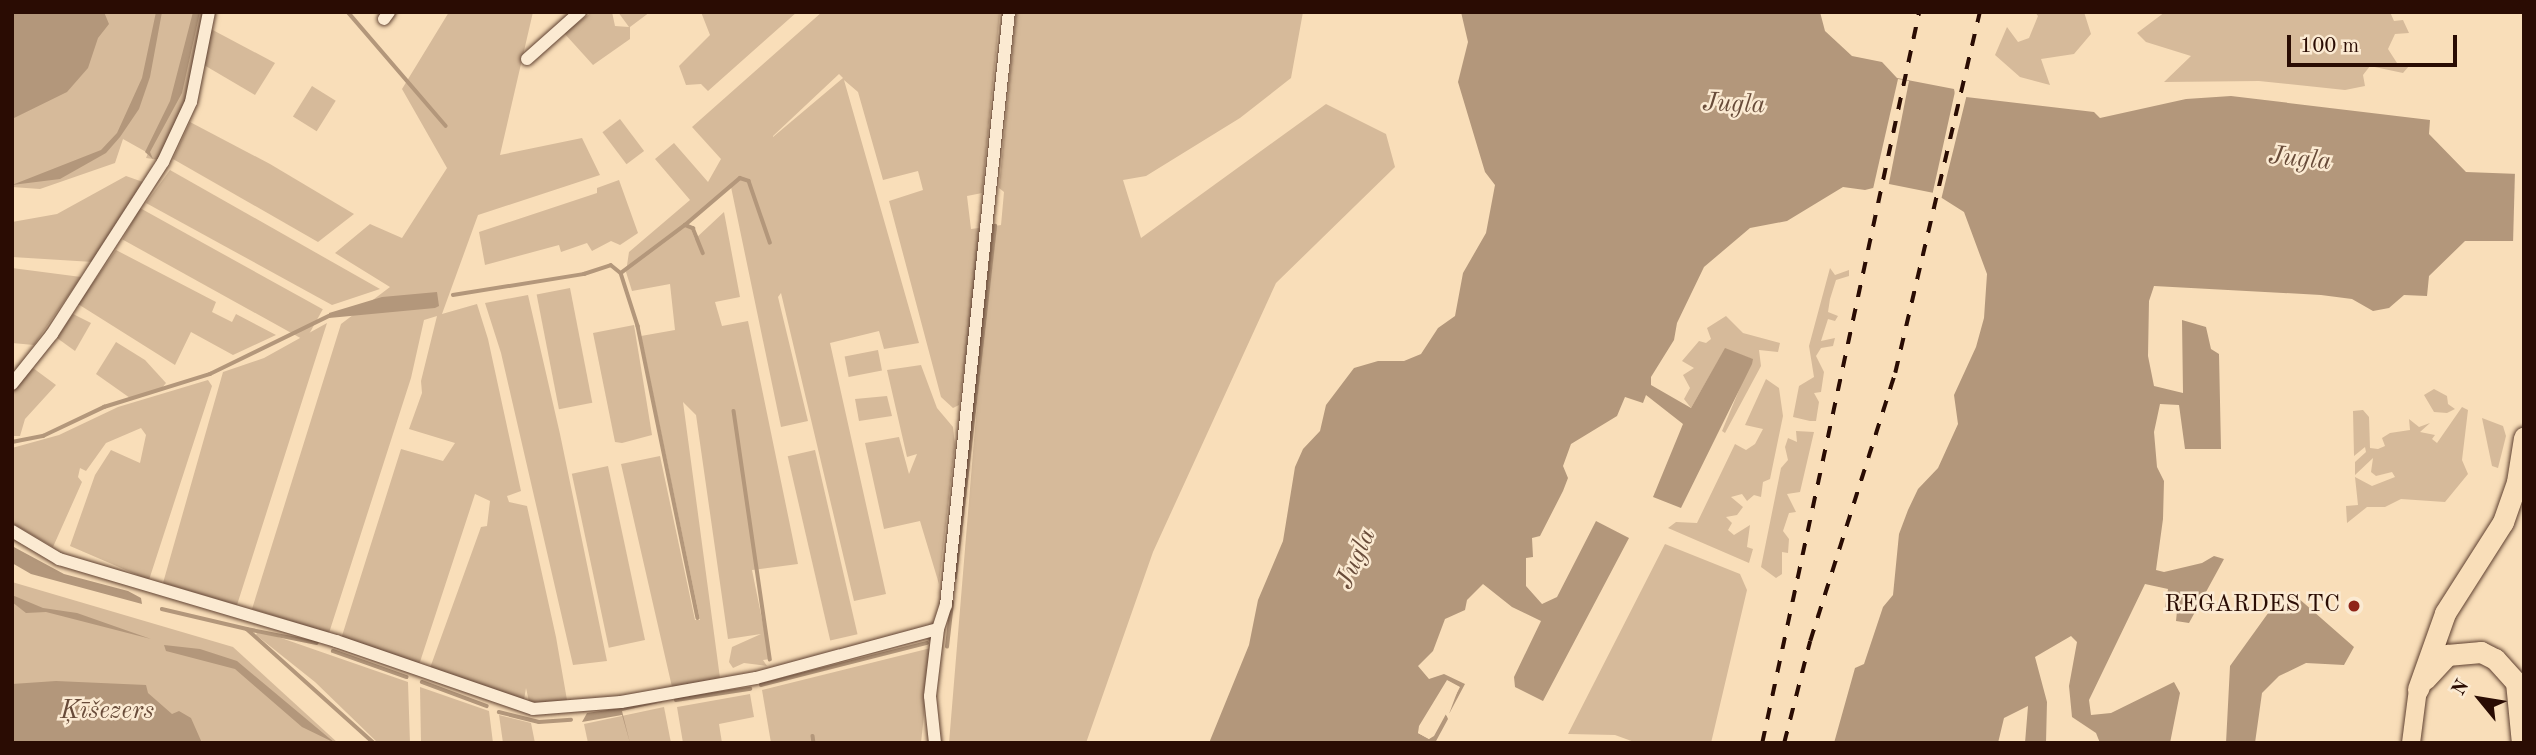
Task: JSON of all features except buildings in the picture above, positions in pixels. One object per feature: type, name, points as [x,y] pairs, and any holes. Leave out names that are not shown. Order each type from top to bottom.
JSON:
[{"type":"highway","points":[[2418,689],[2440,624],[2504,522],[2517,482],[2524,438]]},
{"type":"highway","points":[[2418,689],[2447,655],[2481,652],[2495,659],[2516,682],[2522,743]]},
{"type":"main road","points":[[2411,743],[2418,689]]},
{"type":"street","points":[[12,384],[65,316],[163,162],[191,102],[209,12]]},
{"type":"street","points":[[527,60],[580,12]]},
{"type":"street","points":[[935,743],[929,696],[938,629],[948,592],[1009,12]]},
{"type":"street","points":[[12,531],[59,559],[323,636],[533,709],[621,702],[756,678],[938,629]]},
{"type":"shaded area","points":[[12,12],[206,12],[194,89],[160,160],[146,158],[148,153],[123,139],[115,163],[40,189],[12,187]]},
{"type":"shaded area","points":[[449,12],[533,12],[500,155],[582,138],[600,175],[478,215],[442,314],[477,304],[488,339],[521,491],[507,496],[509,502],[527,506],[556,637],[567,700],[557,705],[530,706],[526,688],[524,700],[430,668],[481,527],[487,526],[490,501],[475,494],[419,665],[341,639],[401,449],[443,461],[455,443],[409,429],[422,393],[421,381],[437,316],[424,320],[411,378],[329,633],[252,609],[341,324],[390,287],[335,253],[370,224],[402,238],[447,168],[402,89]]},
{"type":"shaded area","points":[[592,12],[612,12],[615,26],[629,27],[618,12],[650,12],[630,27],[630,39],[593,65],[564,33]]},
{"type":"shaded area","points":[[701,12],[797,12],[708,91],[701,84],[686,85],[679,66],[710,35]]},
{"type":"shaded area","points":[[822,12],[1000,12],[982,193],[967,196],[971,229],[979,228],[978,265],[959,405],[953,408],[941,397],[889,201],[923,190],[918,171],[883,180],[858,92],[844,80],[919,343],[884,349],[879,331],[830,343],[886,594],[854,601],[781,293],[778,297],[808,421],[781,427],[731,187],[688,222],[695,239],[724,212],[740,297],[715,302],[722,326],[748,321],[798,564],[752,570],[770,659],[763,660],[767,666],[744,663],[733,668],[729,662],[732,647],[761,634],[728,639],[696,415],[683,402],[720,678],[672,687],[621,464],[660,456],[695,620],[700,620],[641,336],[675,330],[670,284],[632,291],[626,272],[629,252],[690,200],[655,159],[674,143],[708,182],[721,159],[692,127]],"holes":[[[839,74],[843,78],[773,137]]]},
{"type":"shaded area","points":[[1016,12],[1303,12],[1291,78],[1240,118],[1146,176],[1123,180],[1141,238],[1326,104],[1386,134],[1395,167],[1276,283],[1153,552],[1086,743],[949,743],[982,343],[995,226],[1001,225],[1004,192],[999,188]]},
{"type":"shaded area","points":[[2035,12],[2084,12],[2091,34],[2074,54],[2041,59],[2050,85],[2020,77],[1995,55],[2007,27],[2018,42],[2029,38],[2038,16]]},
{"type":"shaded area","points":[[2165,12],[2390,12],[2394,21],[2403,20],[2409,33],[2395,34],[2388,49],[2397,63],[2409,66],[2403,73],[2370,66],[2363,75],[2365,86],[2345,90],[2259,81],[2164,82],[2191,56],[2146,42],[2137,33]]},
{"type":"shaded area","points":[[209,28],[275,63],[255,95],[204,65]]},
{"type":"shaded area","points":[[312,86],[336,101],[317,131],[293,117]]},
{"type":"shaded area","points":[[620,119],[644,151],[627,164],[602,132]]},
{"type":"shaded area","points":[[190,122],[270,164],[354,214],[318,242],[173,159]]},
{"type":"shaded area","points":[[170,170],[380,289],[332,305],[146,203]]},
{"type":"shaded area","points":[[126,176],[143,182],[93,262],[12,257],[12,222],[57,214]]},
{"type":"shaded area","points":[[619,180],[638,233],[620,245],[611,241],[592,251],[587,243],[561,252],[559,245],[485,265],[479,232],[597,193],[597,188]]},
{"type":"shaded area","points":[[140,208],[323,309],[305,341],[123,239]]},
{"type":"shaded area","points":[[116,250],[216,302],[212,312],[232,322],[236,314],[276,335],[233,355],[191,332],[175,365],[78,304]]},
{"type":"shaded area","points":[[12,268],[81,277],[34,345],[12,343]]},
{"type":"shaded area","points":[[1830,268],[1835,275],[1849,270],[1849,276],[1836,280],[1830,299],[1828,312],[1838,316],[1835,321],[1828,319],[1821,341],[1835,338],[1833,346],[1821,348],[1816,356],[1824,372],[1821,392],[1814,393],[1819,402],[1816,421],[1810,421],[1793,417],[1799,386],[1814,377],[1809,346]]},
{"type":"shaded area","points":[[570,288],[592,403],[559,409],[537,294]]},
{"type":"shaded area","points":[[528,295],[607,661],[573,665],[501,353],[485,303]]},
{"type":"shaded area","points":[[73,314],[91,323],[75,351],[57,338]]},
{"type":"shaded area","points":[[1726,316],[1743,333],[1780,343],[1778,352],[1759,350],[1761,366],[1725,433],[1722,431],[1752,359],[1725,349],[1691,408],[1684,399],[1690,388],[1683,375],[1694,368],[1682,361],[1699,341],[1706,343],[1711,339],[1707,328]]},
{"type":"shaded area","points":[[327,323],[237,605],[163,583],[223,372],[264,358]]},
{"type":"shaded area","points":[[634,325],[652,435],[622,443],[615,442],[593,333]]},
{"type":"shaded area","points":[[116,342],[145,360],[166,383],[162,388],[130,398],[96,374]]},
{"type":"shaded area","points":[[878,350],[882,371],[849,377],[845,356]]},
{"type":"shaded area","points":[[921,365],[937,408],[953,427],[955,445],[939,584],[920,521],[884,529],[865,443],[899,437],[909,474],[917,454],[907,457],[887,370]]},
{"type":"shaded area","points":[[33,368],[56,385],[25,419],[20,436],[12,436],[12,392]]},
{"type":"shaded area","points":[[1766,379],[1779,388],[1783,416],[1770,479],[1763,482],[1761,497],[1754,495],[1747,501],[1742,494],[1731,497],[1743,507],[1737,515],[1726,517],[1732,523],[1728,530],[1734,535],[1750,525],[1747,547],[1753,549],[1749,563],[1668,528],[1676,522],[1697,523],[1735,444],[1746,450],[1755,444],[1763,429],[1745,425]]},
{"type":"shaded area","points":[[208,380],[212,386],[149,580],[70,546],[95,475],[111,450],[140,463],[146,435],[141,428],[106,443],[86,471],[80,468],[78,477],[82,482],[53,547],[12,523],[12,448],[59,435],[118,407]]},
{"type":"shaded area","points":[[2434,389],[2447,396],[2448,404],[2455,409],[2447,413],[2434,412],[2424,395]]},
{"type":"shaded area","points":[[887,396],[892,416],[859,421],[855,399]]},
{"type":"shaded area","points":[[2462,407],[2468,410],[2462,460],[2468,474],[2445,502],[2401,499],[2385,507],[2367,507],[2347,523],[2346,506],[2358,505],[2355,477],[2372,486],[2395,477],[2392,472],[2376,476],[2371,472],[2373,458],[2355,475],[2355,462],[2366,452],[2365,447],[2354,456],[2353,411],[2363,410],[2369,417],[2370,448],[2378,449],[2385,446],[2382,438],[2390,433],[2410,430],[2409,419],[2419,427],[2430,423],[2420,432],[2435,435],[2432,439],[2437,443]]},
{"type":"shaded area","points":[[2482,418],[2503,426],[2506,436],[2498,468],[2492,466]]},
{"type":"shaded area","points":[[1796,431],[1814,432],[1800,492],[1787,494],[1796,512],[1789,513],[1783,531],[1789,539],[1788,553],[1782,552],[1782,574],[1776,578],[1761,567],[1781,468],[1788,460],[1785,447],[1788,438],[1797,442]]},
{"type":"shaded area","points":[[815,450],[858,634],[830,640],[788,456]]},
{"type":"shaded area","points":[[608,466],[645,640],[609,648],[572,474]]},
{"type":"shaded area","points":[[1665,544],[1740,574],[1747,590],[1711,743],[1637,743],[1615,735],[1568,734]]},
{"type":"shaded area","points":[[12,582],[233,647],[338,743],[12,743]]},
{"type":"shaded area","points":[[258,630],[408,682],[410,743],[378,743],[315,682],[256,635]]},
{"type":"shaded area","points":[[931,648],[921,743],[771,743],[762,690]]},
{"type":"shaded area","points":[[420,687],[489,711],[493,743],[421,743]]},
{"type":"shaded area","points":[[750,694],[754,717],[719,724],[722,743],[683,743],[677,707]]},
{"type":"shaded area","points":[[664,707],[671,743],[588,743],[584,724]]},
{"type":"shaded area","points":[[499,715],[531,723],[535,743],[503,743]]},
{"type":"water","points":[[12,12],[104,12],[109,24],[98,38],[88,68],[67,92],[12,119]]},
{"type":"water","points":[[156,12],[162,12],[150,77],[139,109],[120,137],[106,153],[60,179],[12,185],[101,150],[117,133],[142,78]]},
{"type":"water","points":[[193,12],[200,12],[182,93],[150,152],[153,159],[145,152],[170,101]]},
{"type":"water","name":"Jugla","points":[[1461,12],[1820,12],[1825,31],[1852,56],[1882,62],[1897,78],[1954,89],[1955,94],[1966,97],[2094,112],[2100,118],[2186,99],[2231,96],[2430,120],[2429,134],[2466,172],[2519,174],[2524,241],[2465,241],[2429,276],[2427,296],[2404,295],[2389,308],[2373,311],[2352,299],[2321,295],[2154,286],[2149,301],[2148,356],[2154,386],[2183,393],[2182,320],[2206,327],[2211,349],[2219,354],[2221,449],[2185,449],[2179,405],[2160,404],[2154,432],[2157,467],[2164,481],[2163,519],[2156,570],[2164,572],[2202,563],[2214,556],[2224,559],[2189,623],[2176,621],[2177,611],[2165,607],[2168,589],[2145,584],[2089,700],[2091,715],[2111,713],[2174,682],[2180,693],[2170,743],[2100,743],[2096,733],[2072,717],[2069,686],[2077,642],[2071,636],[2035,657],[2047,702],[2046,743],[2025,743],[2028,706],[2004,718],[1998,743],[1834,743],[1855,668],[1864,664],[1883,607],[1893,595],[1899,534],[1908,510],[1918,489],[1938,468],[1958,424],[1954,395],[1976,347],[1984,318],[1987,274],[1964,212],[1934,193],[1889,184],[1865,190],[1843,187],[1787,221],[1750,228],[1704,267],[1677,323],[1674,340],[1651,377],[1651,385],[1691,408],[1725,348],[1753,359],[1681,508],[1653,497],[1683,424],[1646,395],[1643,403],[1625,397],[1617,416],[1571,444],[1563,466],[1568,478],[1563,491],[1540,536],[1532,538],[1533,557],[1526,558],[1526,586],[1542,604],[1557,597],[1596,521],[1629,538],[1543,701],[1515,687],[1514,677],[1541,621],[1512,607],[1483,584],[1467,600],[1465,610],[1445,619],[1433,651],[1418,666],[1429,679],[1444,674],[1465,684],[1449,714],[1459,687],[1448,681],[1418,733],[1429,739],[1434,736],[1446,714],[1448,719],[1435,743],[1209,743],[1249,645],[1258,600],[1283,541],[1295,467],[1303,449],[1320,431],[1326,405],[1354,368],[1378,361],[1404,361],[1421,354],[1438,328],[1455,316],[1463,273],[1486,233],[1495,185],[1485,172],[1458,82],[1468,42]]},
{"type":"water","points":[[437,292],[439,306],[435,308],[329,318],[329,313],[382,297]]},
{"type":"water","points":[[12,546],[64,574],[128,591],[141,598],[142,604],[31,574],[12,563]]},
{"type":"water","points":[[12,595],[43,608],[77,613],[151,639],[46,612],[26,613],[12,602]]},
{"type":"water","points":[[2297,597],[2354,647],[2344,665],[2306,663],[2279,676],[2262,693],[2255,743],[2226,743],[2230,666],[2279,598]]},
{"type":"water","points":[[164,645],[200,649],[237,661],[335,743],[302,727],[235,669],[166,651]]},
{"type":"water","name":"Ķīšezers","points":[[56,681],[146,685],[148,693],[172,714],[179,711],[191,718],[202,743],[12,743],[12,684]]},
{"type":"water","points":[[667,701],[622,711],[630,743],[622,715],[582,722],[587,713]]},
{"type":"pier","points":[[1898,79],[1909,81],[1888,188],[1873,189]]},
{"type":"pier","points":[[1956,87],[1957,91],[1968,90],[1941,200],[1932,196]]},
{"type":"pier","points":[[2515,171],[2524,171],[2524,245],[2513,244]]},
{"type":"pier","points":[[1447,680],[1460,687],[1447,712],[1453,715],[1451,720],[1445,714],[1429,739],[1418,733],[1419,726]],"holes":[[[1448,685],[1455,691],[1429,735],[1423,727]]]},
{"type":"waterway","points":[[348,12],[446,126]]},
{"type":"waterway","points":[[685,225],[740,178],[749,181],[770,242]]},
{"type":"waterway","points":[[621,273],[685,225],[693,228],[703,253]]},
{"type":"waterway","points":[[955,578],[995,226]]},
{"type":"waterway","points":[[453,295],[584,274],[611,265],[621,273],[638,326],[698,618]]},
{"type":"waterway","points":[[12,442],[43,436],[104,407],[210,374],[329,316]]},
{"type":"waterway","points":[[734,411],[770,659]]},
{"type":"waterway","points":[[947,647],[952,603]]},
{"type":"waterway","points":[[162,609],[247,629],[374,743]]},
{"type":"waterway","points":[[247,629],[317,643]]},
{"type":"waterway","points":[[761,685],[927,643]]},
{"type":"waterway","points":[[333,651],[407,677]]},
{"type":"waterway","points":[[422,682],[487,706]]},
{"type":"waterway","points":[[676,700],[750,689]]},
{"type":"waterway","points":[[499,712],[539,722],[571,720]]},
{"type":"waterway","points":[[813,736],[814,743]]},
{"type":"railway","points":[[1762,743],[1919,12]]},
{"type":"railway","points":[[1784,743],[1810,641],[1895,373],[1980,12]]},
{"type":"place","name":"REGARDES TC","points":[[2354,606]]}]
